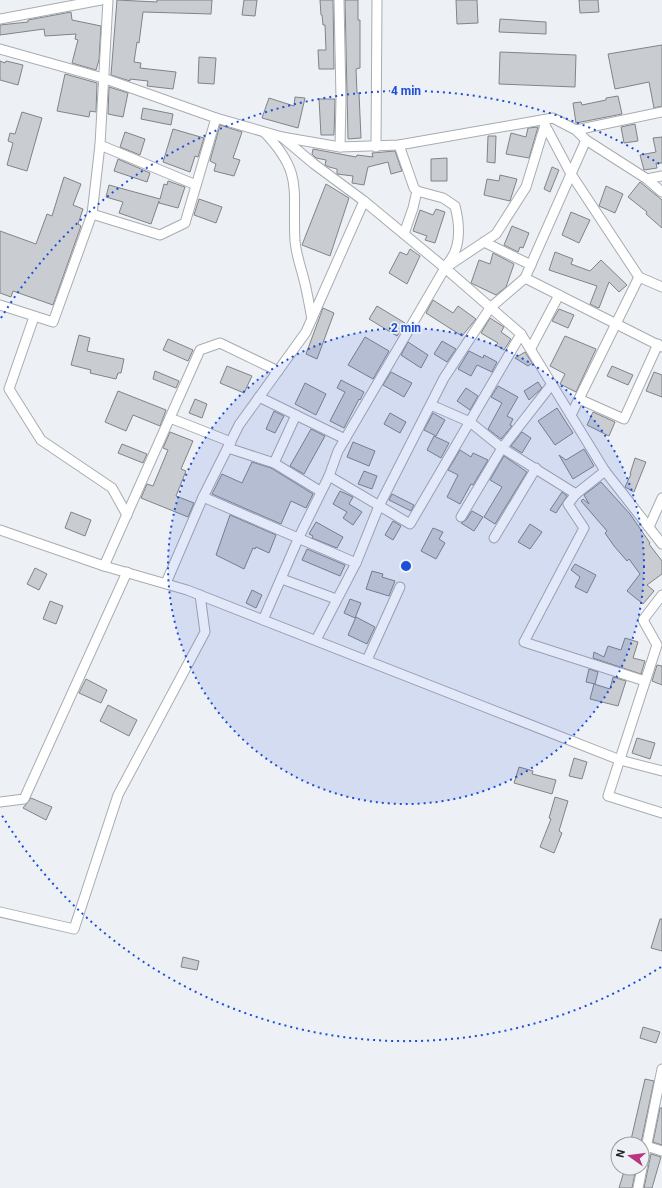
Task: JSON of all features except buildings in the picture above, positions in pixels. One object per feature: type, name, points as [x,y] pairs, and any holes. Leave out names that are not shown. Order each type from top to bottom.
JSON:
[{"type":"street","points":[[0,19],[101,0]]},
{"type":"street","points":[[0,305],[53,322],[92,214],[100,145],[108,0]]},
{"type":"street","points":[[339,0],[341,92],[340,147]]},
{"type":"street","points":[[376,147],[377,0]]},
{"type":"street","points":[[0,49],[103,78],[216,118],[265,133],[340,147],[376,147],[399,145],[544,122],[553,118],[576,130],[586,140],[647,179],[662,192]]},
{"type":"street","points":[[576,130],[662,112]]},
{"type":"street","points":[[92,214],[160,235],[185,223],[216,118]]},
{"type":"street","points":[[544,122],[571,174],[639,277],[662,286]]},
{"type":"street","points":[[445,268],[496,234],[526,187],[544,122]]},
{"type":"street","points":[[265,133],[283,154],[292,174],[295,188],[295,241],[312,319]]},
{"type":"street","points":[[282,136],[314,164],[364,201],[522,334],[605,471],[662,544]]},
{"type":"street","points":[[316,640],[356,563],[379,506],[444,378],[490,308],[525,278],[586,140]]},
{"type":"street","points":[[100,145],[196,185]]},
{"type":"street","points":[[399,145],[411,180],[417,191],[404,234]]},
{"type":"street","points":[[647,179],[662,176]]},
{"type":"street","points":[[264,620],[320,491],[329,476],[338,451],[445,268],[454,256],[459,232],[454,206],[443,198],[417,191]]},
{"type":"street","points":[[166,584],[203,497],[238,425],[306,332],[364,201]]},
{"type":"street","points":[[484,242],[531,265]]},
{"type":"street","points":[[571,415],[639,277]]},
{"type":"street","points":[[525,278],[660,345],[624,419],[579,399]]},
{"type":"street","points":[[531,348],[559,295]]},
{"type":"street","points":[[34,317],[9,389],[42,440],[112,488],[127,515]]},
{"type":"street","points":[[329,476],[410,524],[522,334]]},
{"type":"street","points":[[104,566],[200,350],[220,343],[278,371]]},
{"type":"street","points":[[460,517],[502,448],[552,384]]},
{"type":"street","points":[[259,397],[345,439]]},
{"type":"street","points":[[431,405],[470,422],[502,448],[576,494]]},
{"type":"street","points":[[274,463],[296,415]]},
{"type":"street","points":[[170,418],[229,445],[274,463],[320,491]]},
{"type":"street","points":[[494,538],[536,468]]},
{"type":"street","points":[[605,471],[576,494],[568,504],[584,528],[524,642],[645,681]]},
{"type":"street","points":[[203,497],[356,563]]},
{"type":"street","points":[[649,527],[662,498]]},
{"type":"street","points":[[0,530],[104,566],[200,595],[620,760],[662,771]]},
{"type":"street","points":[[0,802],[24,799],[127,572]]},
{"type":"street","points":[[282,579],[336,600]]},
{"type":"street","points":[[367,660],[400,587]]},
{"type":"street","points":[[0,912],[74,929],[118,795],[205,632],[200,595]]},
{"type":"street","points":[[662,595],[643,620],[657,645],[608,796],[662,813]]},
{"type":"street","points":[[648,1136],[662,1069]]},
{"type":"street","points":[[650,1147],[662,1151]]},
{"type":"street","points":[[638,1188],[640,1176]]}]
